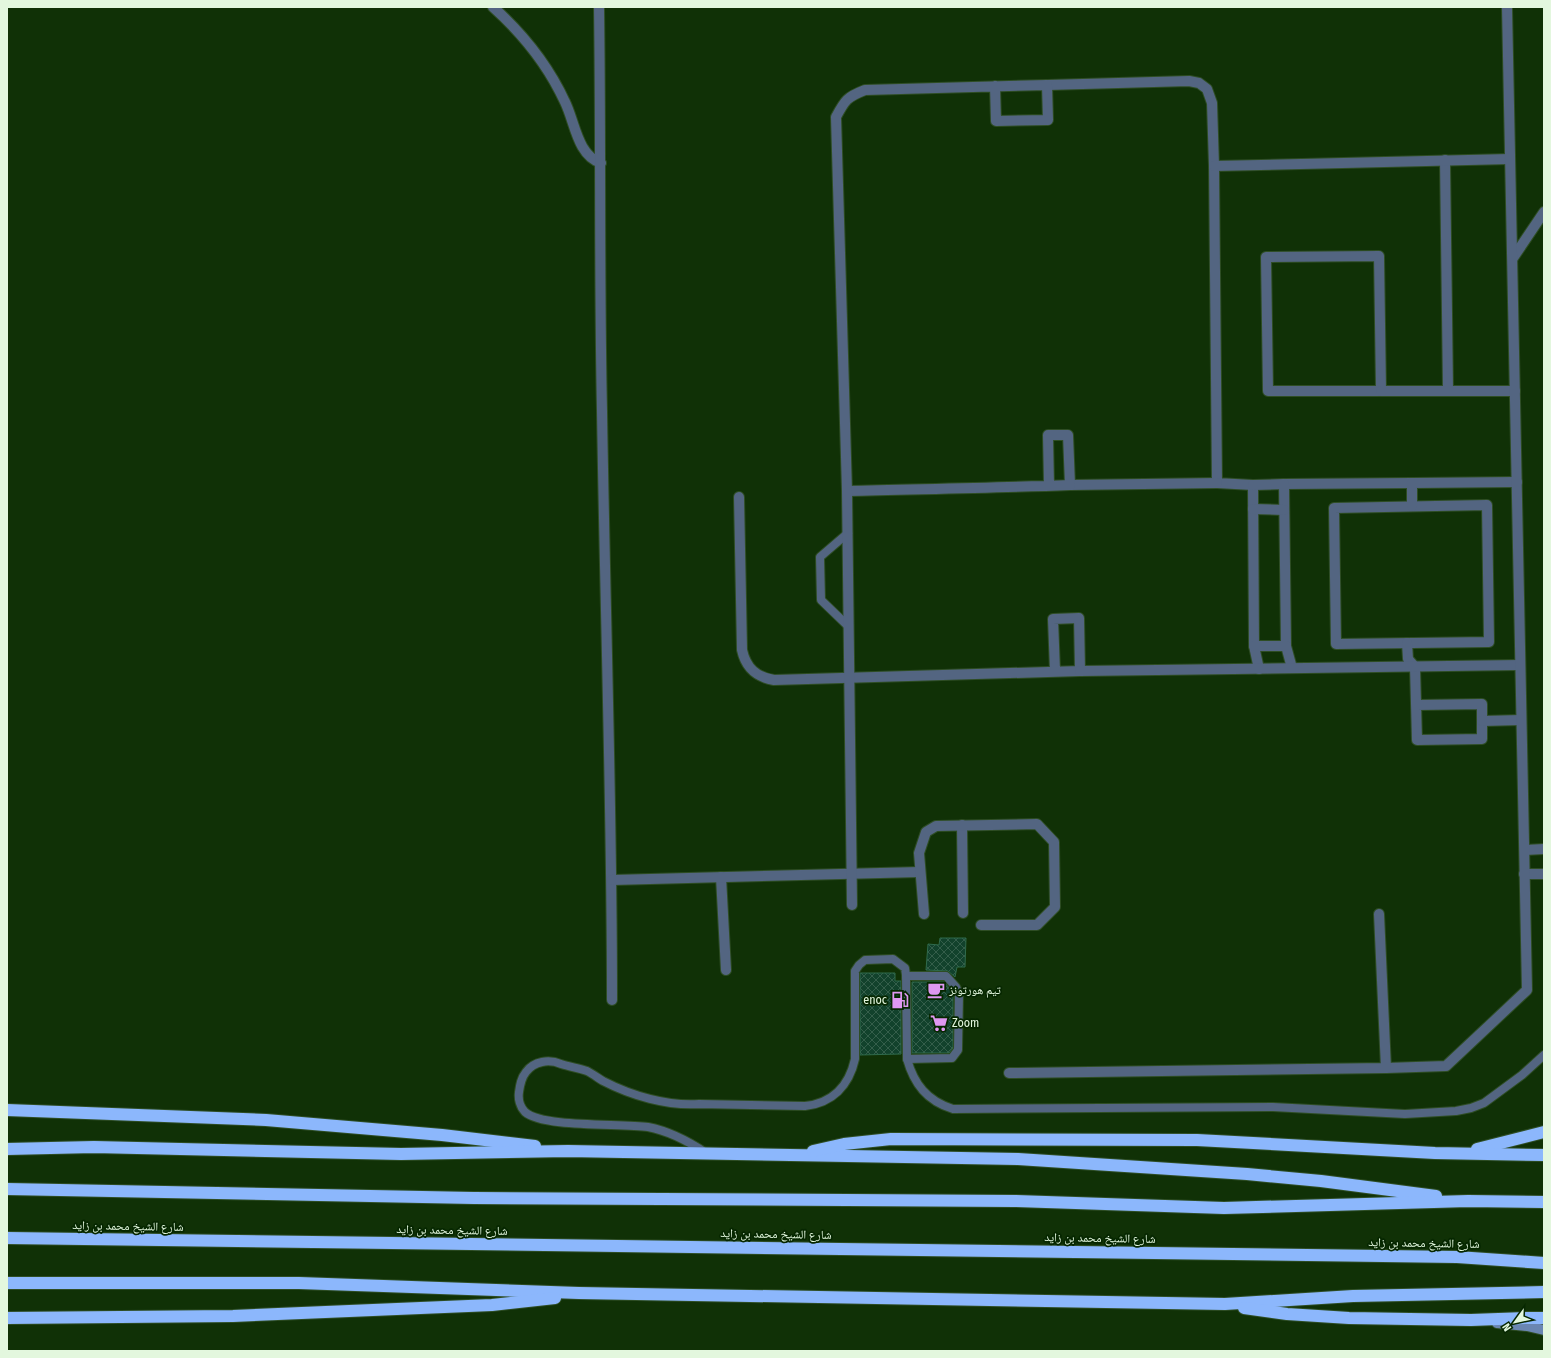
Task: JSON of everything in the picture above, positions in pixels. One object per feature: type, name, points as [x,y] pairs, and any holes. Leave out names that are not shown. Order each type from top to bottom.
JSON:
[{"type":"highway","points":[[7,1110],[266,1120],[484,1139],[568,1151]]},
{"type":"highway","points":[[1460,1153],[1544,1132]]},
{"type":"highway","points":[[798,1155],[844,1144],[891,1139],[1197,1140],[1460,1153],[1544,1155]]},
{"type":"highway","points":[[7,1140],[94,1147]]},
{"type":"highway","points":[[7,1149],[94,1147],[401,1154],[568,1151],[1018,1159],[1321,1181],[1468,1201]]},
{"type":"highway","points":[[7,1190],[482,1198],[1016,1201],[1224,1208],[1468,1201],[1544,1202]]},
{"type":"highway","name":"شارع الشيخ محمد بن زايد","points":[[7,1238],[1457,1257],[1544,1263]]},
{"type":"highway","points":[[7,1283],[299,1283],[579,1293],[1225,1304],[1353,1296],[1544,1292]]},
{"type":"highway","points":[[7,1318],[233,1316],[492,1305],[579,1293]]},
{"type":"highway","points":[[1225,1304],[1256,1310],[1318,1317],[1471,1320],[1544,1318]]},
{"type":"main road","points":[[1471,1320],[1527,1326],[1544,1330]]},
{"type":"street","points":[[493,7],[510,22],[541,60],[554,80],[565,102],[584,151],[594,160],[601,163]]},
{"type":"street","points":[[598,7],[601,163],[600,315],[612,880],[612,1000]]},
{"type":"street","points":[[1009,1073],[1446,1066],[1527,990],[1507,7]]},
{"type":"street","points":[[852,905],[848,533],[836,117],[841,107],[850,96],[865,90],[1189,81],[1199,83],[1207,88],[1212,102],[1214,166],[1217,483]]},
{"type":"street","points":[[995,86],[996,121],[1048,120],[1047,86]]},
{"type":"street","points":[[1214,166],[1510,159]]},
{"type":"street","points":[[1445,160],[1448,390]]},
{"type":"street","points":[[1513,258],[1544,212]]},
{"type":"street","points":[[1381,391],[1379,256],[1266,257],[1268,391],[1381,391],[1448,390],[1515,391]]},
{"type":"street","points":[[1049,486],[1048,435],[1068,435],[1070,485]]},
{"type":"street","points":[[847,491],[1217,483],[1253,485],[1517,482]]},
{"type":"street","points":[[1412,483],[1412,506]]},
{"type":"street","points":[[1284,484],[1286,646],[1292,668]]},
{"type":"street","points":[[1253,485],[1254,646],[1259,669]]},
{"type":"street","points":[[739,497],[742,650],[747,665],[759,676],[774,680],[1054,671],[1520,665]]},
{"type":"street","points":[[1487,505],[1489,642],[1336,644],[1334,508],[1412,506],[1487,505]]},
{"type":"street","points":[[1253,509],[1284,510]]},
{"type":"street","points":[[1054,671],[1053,619],[1066,618],[1079,618],[1080,671]]},
{"type":"street","points":[[1407,643],[1408,659],[1415,667],[1417,740],[1482,739],[1482,704],[1417,705]]},
{"type":"street","points":[[1254,646],[1286,646]]},
{"type":"street","points":[[1482,721],[1521,720]]},
{"type":"street","points":[[924,914],[919,853],[926,832],[936,826],[1037,824],[1054,842],[1055,907],[1037,925],[981,925]]},
{"type":"street","points":[[962,826],[963,913]]},
{"type":"street","points":[[1525,850],[1544,849]]},
{"type":"street","points":[[612,880],[920,872]]},
{"type":"street","points":[[1524,874],[1544,874]]},
{"type":"street","points":[[721,877],[726,970]]},
{"type":"street","points":[[1379,914],[1386,1068]]},
{"type":"lane","points":[[848,533],[820,557],[821,600],[848,626]]},
{"type":"lane","points":[[707,1154],[679,1137],[648,1128],[548,1120],[530,1115],[525,1111],[519,1101],[519,1088],[523,1075],[532,1066],[541,1062],[555,1062],[588,1072],[602,1080],[633,1093],[683,1105],[813,1105],[828,1099],[842,1089],[854,1067],[855,971],[865,960],[893,959],[905,968],[907,1059],[914,1076],[923,1091],[936,1102],[957,1109],[1272,1107],[1405,1114],[1456,1111],[1471,1108],[1484,1103],[1522,1075],[1544,1055]]},
{"type":"lane","points":[[906,976],[946,976],[956,987],[959,994],[958,1050],[956,1054],[952,1058],[907,1059]]},
{"type":"building","points":[[940,938],[966,938],[965,967],[957,967],[955,977],[948,971],[926,970],[928,944],[939,945]]},
{"type":"building","points":[[860,973],[895,973],[895,981],[901,981],[901,1054],[860,1055]]},
{"type":"building","name":"Zoom","points":[[912,982],[944,982],[951,990],[953,995],[953,1048],[949,1053],[912,1053]]},
{"type":"place","name":"تيم هورتونز","points":[[936,990]]},
{"type":"place","name":"enoc","points":[[900,1000]]},
{"type":"place","name":"Zoom","points":[[939,1023]]}]
